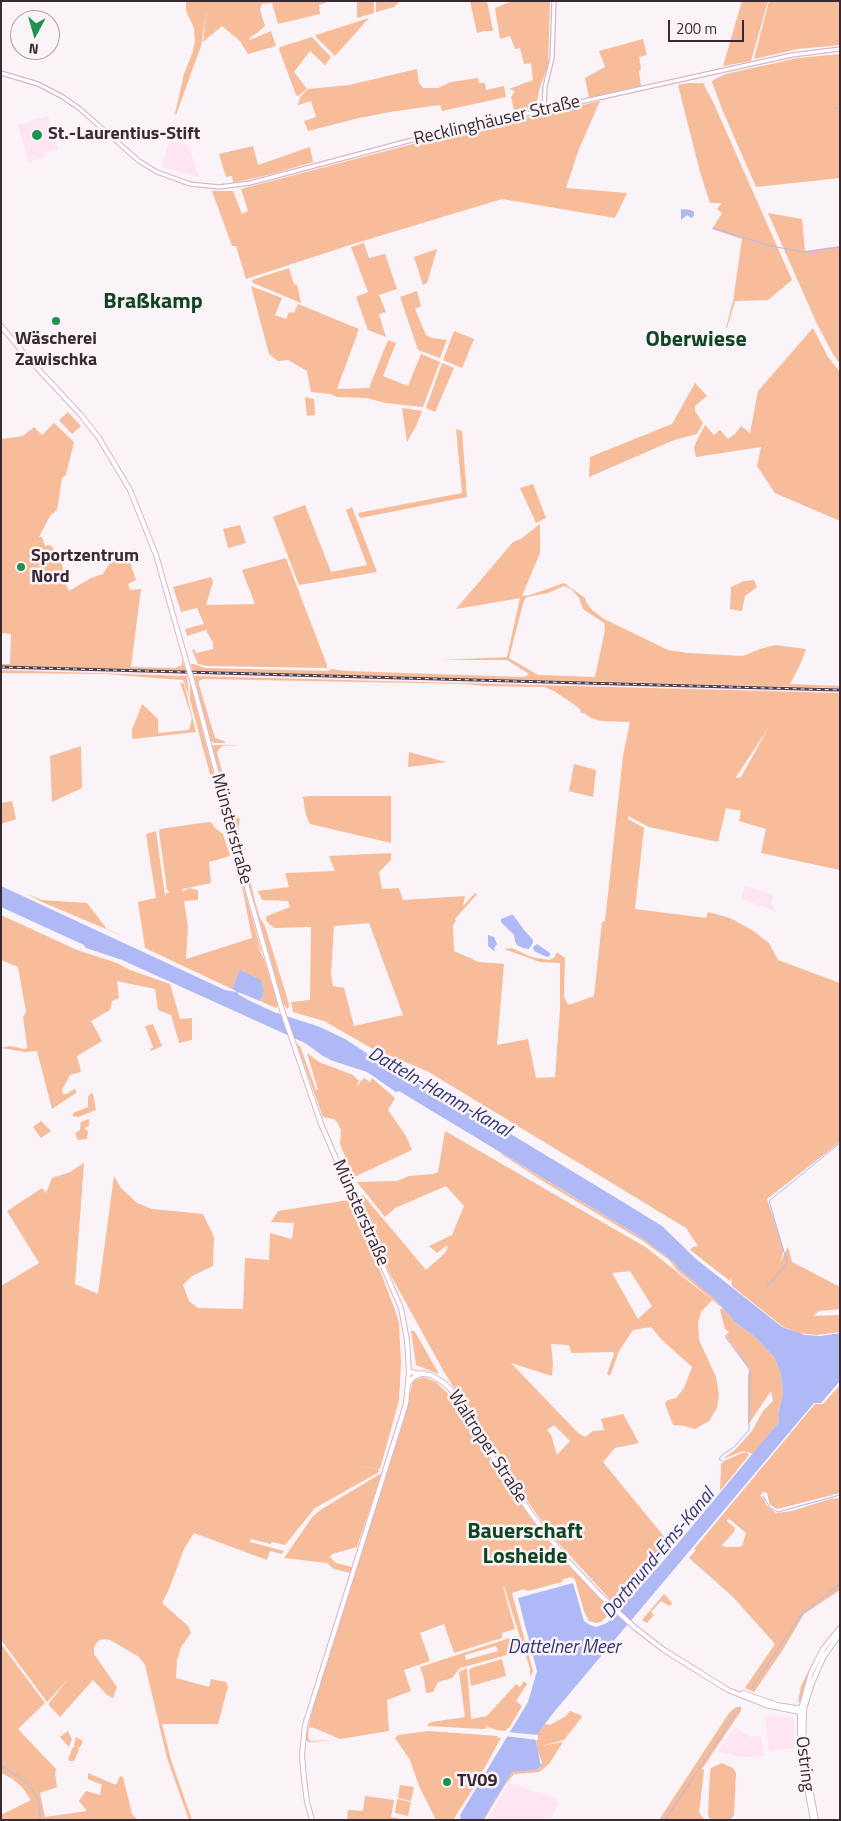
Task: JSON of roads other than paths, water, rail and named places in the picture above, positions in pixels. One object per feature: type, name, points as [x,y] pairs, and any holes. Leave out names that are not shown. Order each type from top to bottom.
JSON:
[{"type":"main road","points":[[544,110],[545,87],[552,58],[554,1]]},
{"type":"main road","name":"Recklinghäuser Straße","points":[[1,73],[31,81],[63,97],[80,108],[139,160],[157,172],[190,184],[211,187],[231,186],[270,178],[427,136],[792,55],[840,49]]},
{"type":"main road","name":"Münsterstraße","points":[[1,326],[26,356],[83,417],[99,438],[130,490],[156,555],[282,1010],[321,1124],[401,1308],[405,1327],[409,1372]]},
{"type":"main road","points":[[312,1820],[307,1802],[302,1755],[305,1725],[394,1445],[406,1404],[409,1372]]},
{"type":"main road","name":"Waltroper Straße","points":[[409,1372],[425,1373],[437,1378],[451,1390],[499,1467],[532,1515],[567,1560],[634,1627],[664,1650],[729,1689],[766,1705],[802,1711]]},
{"type":"main road","points":[[408,1385],[414,1377],[425,1373]]},
{"type":"main road","points":[[802,1711],[808,1680],[820,1653],[840,1628]]},
{"type":"main road","points":[[802,1711],[824,1656],[840,1634]]},
{"type":"main road","name":"Ostring","points":[[802,1711],[800,1751],[814,1820]]},
{"type":"water","points":[[681,209],[691,210],[694,212],[694,216],[691,218],[687,215],[681,220]]},
{"type":"water","name":"Dattelner Meer","points":[[1,886],[225,990],[236,992],[232,989],[240,970],[244,972],[247,970],[246,973],[261,980],[264,992],[260,1001],[238,992],[238,994],[274,1012],[320,1027],[345,1039],[377,1060],[410,1073],[623,1202],[662,1226],[696,1259],[782,1327],[805,1335],[821,1336],[840,1333],[840,1381],[821,1403],[814,1403],[554,1712],[535,1737],[541,1766],[537,1770],[512,1772],[483,1820],[461,1820],[460,1815],[528,1702],[537,1671],[518,1598],[573,1583],[584,1621],[596,1627],[607,1623],[659,1566],[779,1422],[778,1414],[783,1394],[780,1371],[774,1357],[756,1338],[735,1322],[715,1299],[679,1269],[676,1264],[624,1227],[399,1091],[396,1092],[367,1072],[333,1061],[305,1043],[122,960],[86,948],[84,945],[1,907]]},
{"type":"water","points":[[513,915],[533,940],[529,949],[517,945],[514,935],[501,922],[501,919]]},
{"type":"water","points":[[488,935],[494,937],[497,944],[494,948],[495,952],[488,946]]},
{"type":"water","points":[[537,944],[550,953],[550,956],[547,957],[534,951],[533,947]]},
{"type":"waterway","points":[[835,108],[840,109]]},
{"type":"waterway","points":[[713,228],[771,246],[804,252],[840,247]]},
{"type":"waterway","points":[[767,1286],[787,1262],[769,1201],[840,1143]]},
{"type":"waterway","points":[[722,1461],[719,1459],[722,1455],[734,1447],[749,1430],[750,1370],[726,1338],[726,1335]]},
{"type":"waterway","points":[[763,1496],[770,1508],[778,1512],[840,1495]]},
{"type":"waterway","points":[[752,1688],[801,1615],[840,1584]]},
{"type":"waterway","points":[[665,1820],[740,1707]]},
{"type":"waterway","points":[[1,1766],[21,1778],[32,1789],[39,1802],[40,1820]]},
{"type":"railway","points":[[1,667],[840,690]]},
{"type":"place","name":"St.-Laurentius-Stift","points":[[37,135]]},
{"type":"place","name":"Wäscherei Zawischka","points":[[56,321]]},
{"type":"place","name":"Sportzentrum Nord","points":[[21,567]]},
{"type":"place","name":"TV09","points":[[447,1782]]},
{"type":"district","name":"Braßkamp","points":[[153,303]]},
{"type":"district","name":"Oberwiese","points":[[696,341]]},
{"type":"district","name":"Bauerschaft Losheide","points":[[525,1546]]},
{"type":"water label","name":"Datteln-Hamm-Kanal","points":[[439,1093]]},
{"type":"water label","name":"Dortmund-Ems-Kanal","points":[[659,1554]]}]
